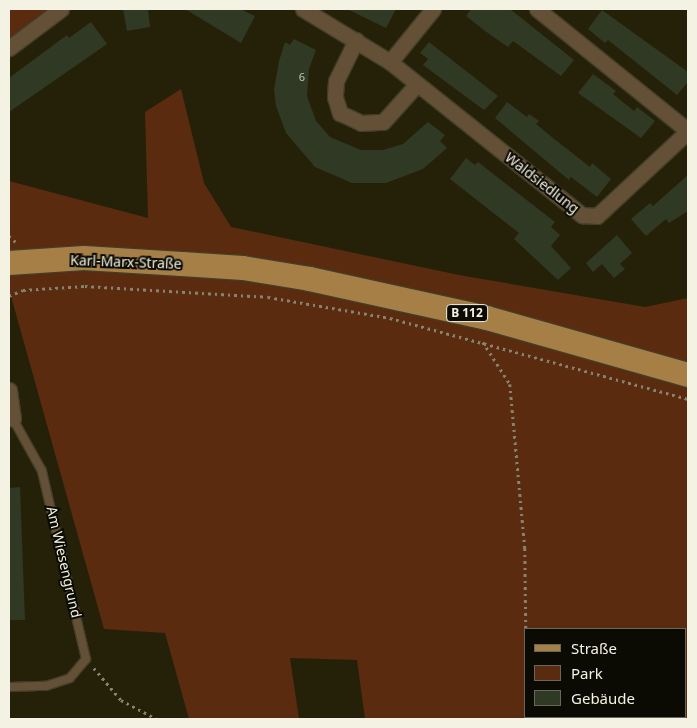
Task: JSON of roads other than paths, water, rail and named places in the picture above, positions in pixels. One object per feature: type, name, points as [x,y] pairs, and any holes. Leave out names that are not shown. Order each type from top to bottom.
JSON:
[{"type":"main road","name":"Karl-Marx-Straße","points":[[9,262],[84,258],[242,268],[310,279],[487,318],[688,374]]},
{"type":"street","points":[[9,48],[61,9]]},
{"type":"street","name":"Waldsiedlung","points":[[303,9],[390,62],[582,215],[596,216],[688,131],[538,9]]},
{"type":"street","points":[[390,62],[433,9]]},
{"type":"street","points":[[356,40],[336,81],[335,97],[340,113],[362,123],[383,122],[417,84]]},
{"type":"street","name":"Am Wiesengrund","points":[[9,390],[14,419]]},
{"type":"lane","name":"Am Wiesengrund","points":[[11,689],[46,686],[70,678],[86,659],[42,471],[14,419]]}]
